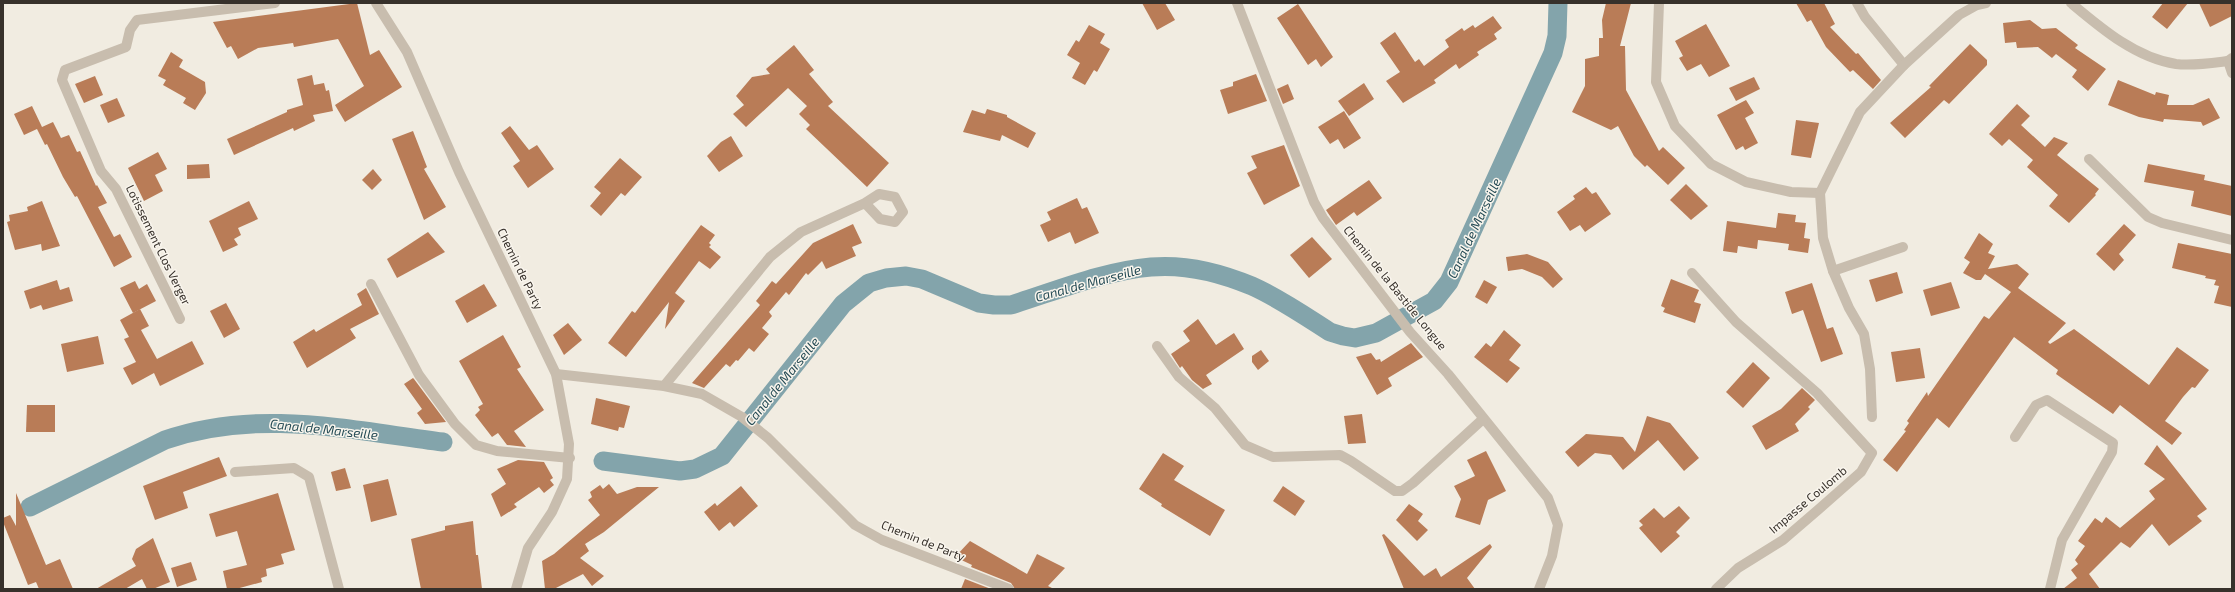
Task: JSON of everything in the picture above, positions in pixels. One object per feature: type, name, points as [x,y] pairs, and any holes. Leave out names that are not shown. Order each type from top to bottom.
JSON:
[{"type":"street","name":"Lotissement Clos Verger","points":[[180,319],[116,189],[102,171],[62,80],[65,70],[126,47],[130,30],[137,20],[202,14],[276,3]]},
{"type":"street","name":"Chemin de Party","points":[[376,3],[407,52],[459,172],[556,374],[569,444],[570,458],[567,479],[552,512],[528,548],[516,589]]},
{"type":"street","name":"Chemin de la Bastide Longue","points":[[1237,3],[1314,202],[1323,218],[1410,332],[1448,374],[1548,498],[1558,525],[1552,556],[1539,589]]},
{"type":"street","points":[[1659,3],[1656,82],[1675,126],[1711,164],[1746,182],[1791,192],[1820,193]]},
{"type":"street","points":[[1858,3],[1865,17],[1904,65]]},
{"type":"street","points":[[1872,417],[1870,369],[1864,334],[1849,308],[1833,271],[1823,238],[1820,193],[1860,112],[1904,65],[1959,15],[1977,5],[1986,3]]},
{"type":"street","points":[[2071,3],[2134,51],[2176,64],[2204,64],[2230,60],[2232,72]]},
{"type":"street","points":[[2089,159],[2148,217],[2162,223],[2232,240]]},
{"type":"street","points":[[556,374],[664,386],[770,257],[801,232],[865,204]]},
{"type":"street","points":[[1833,271],[1903,247]]},
{"type":"street","name":"Impasse Coulomb","points":[[1692,273],[1736,322],[1817,393],[1872,453],[1861,472],[1819,509],[1783,540],[1738,568],[1716,589]]},
{"type":"street","points":[[371,284],[419,375],[454,424],[476,445],[497,451],[570,458]]},
{"type":"street","points":[[1157,346],[1180,377],[1215,408],[1245,445],[1273,457],[1340,455],[1352,461],[1395,491],[1402,491],[1413,483],[1483,418]]},
{"type":"street","name":"Chemin de Party","points":[[664,386],[702,394],[742,417],[768,438],[855,525],[882,540],[1009,589]]},
{"type":"street","points":[[2015,437],[2036,405],[2047,400],[2113,443],[2112,452],[2062,540],[2050,589]]},
{"type":"street","points":[[235,472],[294,468],[309,477],[339,589]]},
{"type":"building","points":[[357,3],[370,55],[379,50],[402,87],[345,122],[335,105],[364,86],[338,39],[294,47],[293,43],[258,48],[238,59],[231,46],[227,48],[213,22]]},
{"type":"building","points":[[1142,3],[1165,3],[1175,20],[1157,30]]},
{"type":"building","points":[[1606,3],[1631,3],[1620,46],[1625,46],[1626,90],[1659,151],[1663,147],[1685,168],[1668,185],[1647,165],[1645,167],[1634,156],[1618,126],[1611,130],[1572,112],[1585,86],[1585,59],[1599,56],[1599,38],[1603,38],[1602,20]]},
{"type":"building","points":[[1796,3],[1824,3],[1835,24],[1830,27],[1856,54],[1858,53],[1881,80],[1873,89],[1853,70],[1850,72],[1826,47],[1811,20],[1807,22]]},
{"type":"building","points":[[2163,3],[2188,3],[2167,29],[2152,17]]},
{"type":"building","points":[[2199,3],[2232,3],[2232,16],[2210,27]]},
{"type":"building","points":[[1298,4],[1333,57],[1321,67],[1316,59],[1308,65],[1277,18]]},
{"type":"building","points":[[1493,16],[1502,28],[1494,34],[1497,39],[1477,52],[1479,55],[1459,69],[1456,64],[1434,80],[1436,83],[1403,103],[1386,81],[1400,72],[1380,43],[1395,32],[1415,62],[1419,59],[1424,66],[1449,47],[1445,40],[1462,28],[1464,31],[1473,25],[1475,28]]},
{"type":"building","points":[[2030,20],[2042,29],[2056,28],[2078,45],[2075,48],[2106,69],[2088,91],[2072,77],[2077,70],[2056,54],[2052,58],[2038,47],[2017,48],[2016,42],[2005,43],[2003,23]]},
{"type":"building","points":[[1706,24],[1730,66],[1709,77],[1701,64],[1687,71],[1679,58],[1683,56],[1675,41]]},
{"type":"building","points":[[1089,25],[1105,34],[1100,43],[1110,49],[1097,72],[1094,70],[1085,85],[1072,78],[1080,63],[1067,55],[1076,40],[1079,42]]},
{"type":"building","points":[[1970,44],[1987,60],[1987,65],[1949,104],[1944,100],[1905,138],[1890,123],[1931,87],[1929,86]]},
{"type":"building","points":[[794,45],[814,70],[809,74],[833,102],[828,106],[889,163],[867,187],[806,129],[810,125],[799,114],[807,106],[788,88],[746,127],[733,114],[744,105],[736,96],[752,77],[770,74],[766,69]]},
{"type":"building","points":[[171,52],[183,60],[179,67],[205,82],[206,93],[195,110],[183,103],[186,98],[163,85],[166,80],[158,76]]},
{"type":"building","points":[[1256,74],[1267,101],[1228,114],[1220,90],[1233,86],[1233,82]]},
{"type":"building","points":[[312,75],[314,85],[324,83],[326,91],[329,90],[333,111],[313,115],[315,121],[294,131],[293,128],[234,155],[227,139],[287,112],[287,110],[303,105],[297,79]]},
{"type":"building","points":[[95,76],[103,95],[84,103],[75,84]]},
{"type":"building","points":[[1754,77],[1760,89],[1736,101],[1729,88]]},
{"type":"building","points":[[2118,80],[2155,95],[2156,92],[2169,95],[2167,105],[2193,105],[2209,98],[2220,118],[2203,126],[2201,122],[2164,119],[2163,122],[2139,117],[2108,105]]},
{"type":"building","points":[[1364,83],[1374,99],[1349,116],[1338,101]]},
{"type":"building","points":[[1288,84],[1294,99],[1283,104],[1277,89]]},
{"type":"building","points":[[117,98],[125,116],[108,123],[100,105]]},
{"type":"building","points":[[1746,100],[1754,113],[1745,118],[1758,143],[1745,150],[1743,146],[1736,150],[1717,115]]},
{"type":"building","points":[[2017,104],[2030,116],[2021,125],[2045,147],[2054,137],[2068,143],[2057,155],[2099,189],[2095,194],[2096,195],[2069,223],[2049,206],[2058,195],[2027,167],[2033,160],[2009,139],[2002,146],[1989,134]]},
{"type":"building","points":[[32,106],[42,127],[53,122],[61,138],[69,135],[77,152],[80,151],[96,186],[97,185],[107,203],[98,207],[114,237],[120,234],[132,257],[114,267],[77,196],[75,197],[63,177],[47,144],[45,145],[37,129],[24,135],[14,114]]},
{"type":"building","points":[[987,109],[1007,115],[1007,117],[1036,133],[1028,148],[1002,135],[1000,141],[963,132],[972,110],[985,114]]},
{"type":"building","points":[[1344,111],[1361,138],[1344,149],[1338,139],[1330,144],[1318,127]]},
{"type":"building","points":[[1796,120],[1819,123],[1811,158],[1791,155]]},
{"type":"building","points":[[510,126],[529,150],[537,145],[554,169],[528,188],[513,166],[520,161],[501,133]]},
{"type":"building","points":[[413,131],[427,167],[424,169],[446,207],[424,220],[392,139]]},
{"type":"building","points":[[731,136],[743,156],[719,172],[707,156],[721,142]]},
{"type":"building","points":[[1284,145],[1300,186],[1264,205],[1247,173],[1257,168],[1251,156]]},
{"type":"building","points":[[158,152],[167,169],[155,175],[163,191],[144,201],[128,168]]},
{"type":"building","points":[[620,158],[642,177],[625,196],[621,193],[601,216],[590,206],[601,193],[594,187]]},
{"type":"building","points":[[209,164],[210,178],[187,179],[187,165]]},
{"type":"building","points":[[2148,164],[2205,175],[2204,180],[2232,186],[2232,216],[2191,206],[2194,191],[2144,182]]},
{"type":"building","points":[[373,169],[382,180],[372,190],[362,180]]},
{"type":"building","points":[[1369,180],[1382,198],[1357,216],[1354,212],[1336,225],[1326,210]]},
{"type":"building","points":[[1686,184],[1708,206],[1691,220],[1670,200]]},
{"type":"building","points":[[1586,187],[1592,194],[1596,192],[1611,214],[1585,232],[1580,225],[1570,231],[1557,212],[1575,199],[1573,196]]},
{"type":"building","points":[[1077,198],[1082,209],[1087,207],[1099,233],[1075,244],[1070,232],[1048,242],[1040,225],[1051,220],[1047,212]]},
{"type":"building","points":[[42,201],[60,246],[42,251],[41,244],[15,250],[7,222],[10,221],[9,215],[28,211],[27,207]]},
{"type":"building","points":[[249,201],[258,219],[238,228],[241,235],[234,239],[238,245],[223,252],[209,221]]},
{"type":"building","points":[[1778,213],[1796,215],[1795,222],[1806,223],[1804,238],[1810,239],[1808,253],[1788,250],[1789,244],[1758,240],[1757,249],[1738,246],[1737,253],[1723,251],[1727,221],[1776,228]]},
{"type":"building","points":[[853,224],[862,243],[852,247],[856,256],[826,269],[822,261],[808,275],[806,273],[789,295],[786,292],[769,312],[772,316],[762,328],[769,334],[754,352],[749,348],[738,361],[736,360],[730,367],[726,364],[704,388],[692,383],[760,305],[756,301],[772,281],[776,284],[813,243]]},
{"type":"building","points":[[2124,224],[2136,235],[2119,254],[2124,260],[2114,271],[2096,254]]},
{"type":"building","points":[[701,225],[715,235],[709,243],[711,245],[709,247],[721,257],[710,269],[699,261],[675,293],[685,301],[665,329],[669,302],[626,357],[608,343],[632,311],[635,313]]},
{"type":"building","points":[[428,232],[445,252],[397,278],[387,259]]},
{"type":"building","points":[[1979,233],[1993,244],[1988,253],[1995,256],[1988,269],[2017,264],[2029,274],[2018,288],[2066,323],[2048,342],[2050,344],[2074,329],[2149,385],[2177,347],[2209,370],[2195,388],[2192,387],[2183,397],[2165,421],[2182,433],[2172,445],[2120,405],[2113,414],[2056,374],[2058,370],[2014,337],[1949,428],[1937,418],[1897,472],[1883,460],[1906,431],[1904,430],[1909,423],[1907,421],[1927,392],[1928,396],[1984,316],[1989,319],[2011,292],[1985,274],[1981,280],[1976,280],[1963,273],[1970,262],[1964,258]]},
{"type":"building","points":[[1312,237],[1332,259],[1309,278],[1290,255]]},
{"type":"building","points":[[2178,243],[2232,254],[2232,307],[2214,303],[2219,286],[2214,285],[2216,280],[2205,278],[2206,276],[2172,268]]},
{"type":"building","points":[[1527,254],[1548,262],[1563,279],[1553,288],[1542,277],[1522,269],[1508,271],[1506,257]]},
{"type":"building","points":[[1897,272],[1903,293],[1876,302],[1869,280]]},
{"type":"building","points":[[1671,279],[1699,290],[1694,302],[1701,304],[1695,323],[1663,312],[1665,308],[1661,306]]},
{"type":"building","points":[[57,280],[60,290],[69,287],[73,301],[43,310],[41,305],[30,309],[24,291]]},
{"type":"building","points":[[1484,280],[1497,287],[1487,304],[1475,297]]},
{"type":"building","points":[[135,281],[139,289],[147,284],[156,301],[133,313],[120,288]]},
{"type":"building","points":[[1951,282],[1960,308],[1931,316],[1923,290]]},
{"type":"building","points":[[1812,283],[1827,329],[1833,327],[1843,354],[1821,362],[1803,310],[1792,314],[1785,292]]},
{"type":"building","points":[[484,284],[497,306],[467,323],[455,301]]},
{"type":"building","points":[[366,288],[379,314],[350,329],[356,338],[307,368],[293,342],[314,329],[316,332],[362,305],[357,294]]},
{"type":"building","points":[[226,303],[240,329],[224,338],[210,311]]},
{"type":"building","points":[[140,309],[149,326],[141,330],[157,359],[192,341],[204,364],[160,386],[154,373],[132,385],[123,368],[136,362],[124,339],[129,337],[120,320]]},
{"type":"building","points":[[1198,319],[1216,345],[1234,333],[1244,349],[1206,375],[1212,384],[1203,389],[1192,380],[1182,366],[1180,368],[1171,354],[1190,341],[1183,331]]},
{"type":"building","points":[[568,323],[582,340],[564,355],[553,335]]},
{"type":"building","points":[[1504,330],[1521,345],[1509,360],[1520,368],[1507,383],[1474,357],[1486,343],[1491,347]]},
{"type":"building","points":[[503,335],[521,367],[517,369],[544,410],[514,431],[526,447],[507,445],[498,433],[492,437],[475,415],[480,410],[478,407],[483,404],[459,361]]},
{"type":"building","points":[[98,336],[104,364],[67,372],[61,344]]},
{"type":"building","points":[[1411,343],[1423,357],[1388,378],[1392,386],[1377,395],[1356,357],[1371,353],[1376,360],[1380,359],[1381,362]]},
{"type":"building","points":[[1920,348],[1925,378],[1896,382],[1891,352]]},
{"type":"building","points":[[1261,350],[1269,361],[1258,370],[1252,362],[1252,356]]},
{"type":"building","points":[[1753,362],[1770,378],[1743,408],[1726,392]]},
{"type":"building","points":[[413,378],[446,422],[425,424],[417,413],[422,409],[404,384]]},
{"type":"building","points":[[1802,388],[1815,400],[1808,407],[1810,409],[1795,424],[1799,431],[1766,450],[1752,426],[1781,409]]},
{"type":"building","points":[[596,398],[630,406],[624,428],[619,427],[618,431],[591,424]]},
{"type":"building","points":[[27,405],[55,405],[55,432],[26,432]]},
{"type":"building","points":[[1362,414],[1366,443],[1348,444],[1344,416]]},
{"type":"building","points":[[1647,416],[1670,423],[1699,458],[1684,471],[1658,440],[1623,470],[1611,455],[1595,453],[1578,467],[1565,452],[1586,434],[1623,437],[1635,452]]},
{"type":"building","points":[[2157,445],[2207,509],[2197,516],[2202,521],[2169,546],[2152,524],[2130,548],[2121,542],[2089,574],[2100,589],[2063,589],[2077,578],[2071,570],[2078,564],[2075,560],[2085,546],[2078,541],[2095,518],[2102,523],[2106,517],[2120,528],[2155,499],[2149,491],[2165,479],[2144,464]]},
{"type":"building","points":[[1486,451],[1506,491],[1488,500],[1480,525],[1455,517],[1461,499],[1454,486],[1475,476],[1467,460]]},
{"type":"building","points":[[1163,453],[1184,466],[1174,480],[1225,510],[1210,536],[1161,506],[1162,504],[1139,489]]},
{"type":"building","points":[[219,457],[227,476],[183,492],[188,508],[155,520],[143,486]]},
{"type":"building","points":[[518,460],[544,462],[553,478],[550,480],[554,485],[544,493],[539,487],[514,504],[517,507],[501,517],[491,494],[506,484],[497,469]]},
{"type":"building","points":[[345,468],[351,488],[336,491],[331,472]]},
{"type":"building","points":[[388,479],[397,515],[371,522],[363,485]]},
{"type":"building","points":[[609,484],[617,494],[637,487],[659,487],[604,532],[585,544],[589,551],[580,558],[604,576],[592,586],[583,574],[554,589],[545,589],[542,561],[554,554],[600,515],[588,500],[592,497],[590,492],[600,485],[603,489]]},
{"type":"building","points":[[741,486],[758,506],[734,527],[730,522],[719,531],[704,512],[715,503],[717,506]]},
{"type":"building","points":[[1283,486],[1305,501],[1295,516],[1273,501]]},
{"type":"building","points":[[16,493],[46,565],[60,559],[73,589],[39,589],[36,582],[28,585],[3,522],[3,518],[10,515],[16,526]]},
{"type":"building","points":[[278,493],[295,550],[281,554],[284,564],[266,569],[267,576],[261,578],[262,582],[236,589],[227,589],[223,571],[247,565],[237,531],[216,537],[209,514]]},
{"type":"building","points":[[1409,504],[1423,514],[1418,521],[1428,530],[1417,541],[1396,520]]},
{"type":"building","points":[[1679,506],[1690,518],[1676,532],[1680,536],[1661,553],[1639,528],[1643,525],[1639,521],[1654,508],[1664,518]]},
{"type":"building","points":[[473,521],[476,555],[478,555],[482,589],[421,589],[411,539],[445,530],[445,526]]},
{"type":"building","points":[[1384,534],[1424,576],[1436,568],[1441,577],[1490,544],[1492,547],[1467,578],[1475,589],[1404,589],[1382,535]]},
{"type":"building","points":[[153,538],[170,582],[153,589],[147,589],[142,579],[125,589],[96,589],[136,566],[132,559],[136,549]]},
{"type":"building","points":[[970,541],[1027,574],[1037,554],[1065,568],[1048,586],[1054,589],[1015,589],[1011,583],[971,567],[972,565],[955,557]]},
{"type":"building","points":[[191,562],[197,580],[177,587],[171,568]]},
{"type":"building","points":[[965,579],[991,589],[961,589]]},
{"type":"waterway","name":"Canal de Marseille","points":[[603,461],[680,471],[695,469],[722,456],[843,304],[869,283],[886,278],[906,276],[922,279],[979,303],[1011,305],[1080,282],[1133,269],[1164,266],[1190,268],[1215,273],[1252,286],[1282,302],[1330,332],[1355,338],[1376,333],[1434,301],[1449,282],[1553,53],[1557,36],[1558,3]]},
{"type":"waterway","name":"Canal de Marseille","points":[[30,507],[165,440],[200,430],[234,425],[269,423],[303,424],[443,442]]}]
